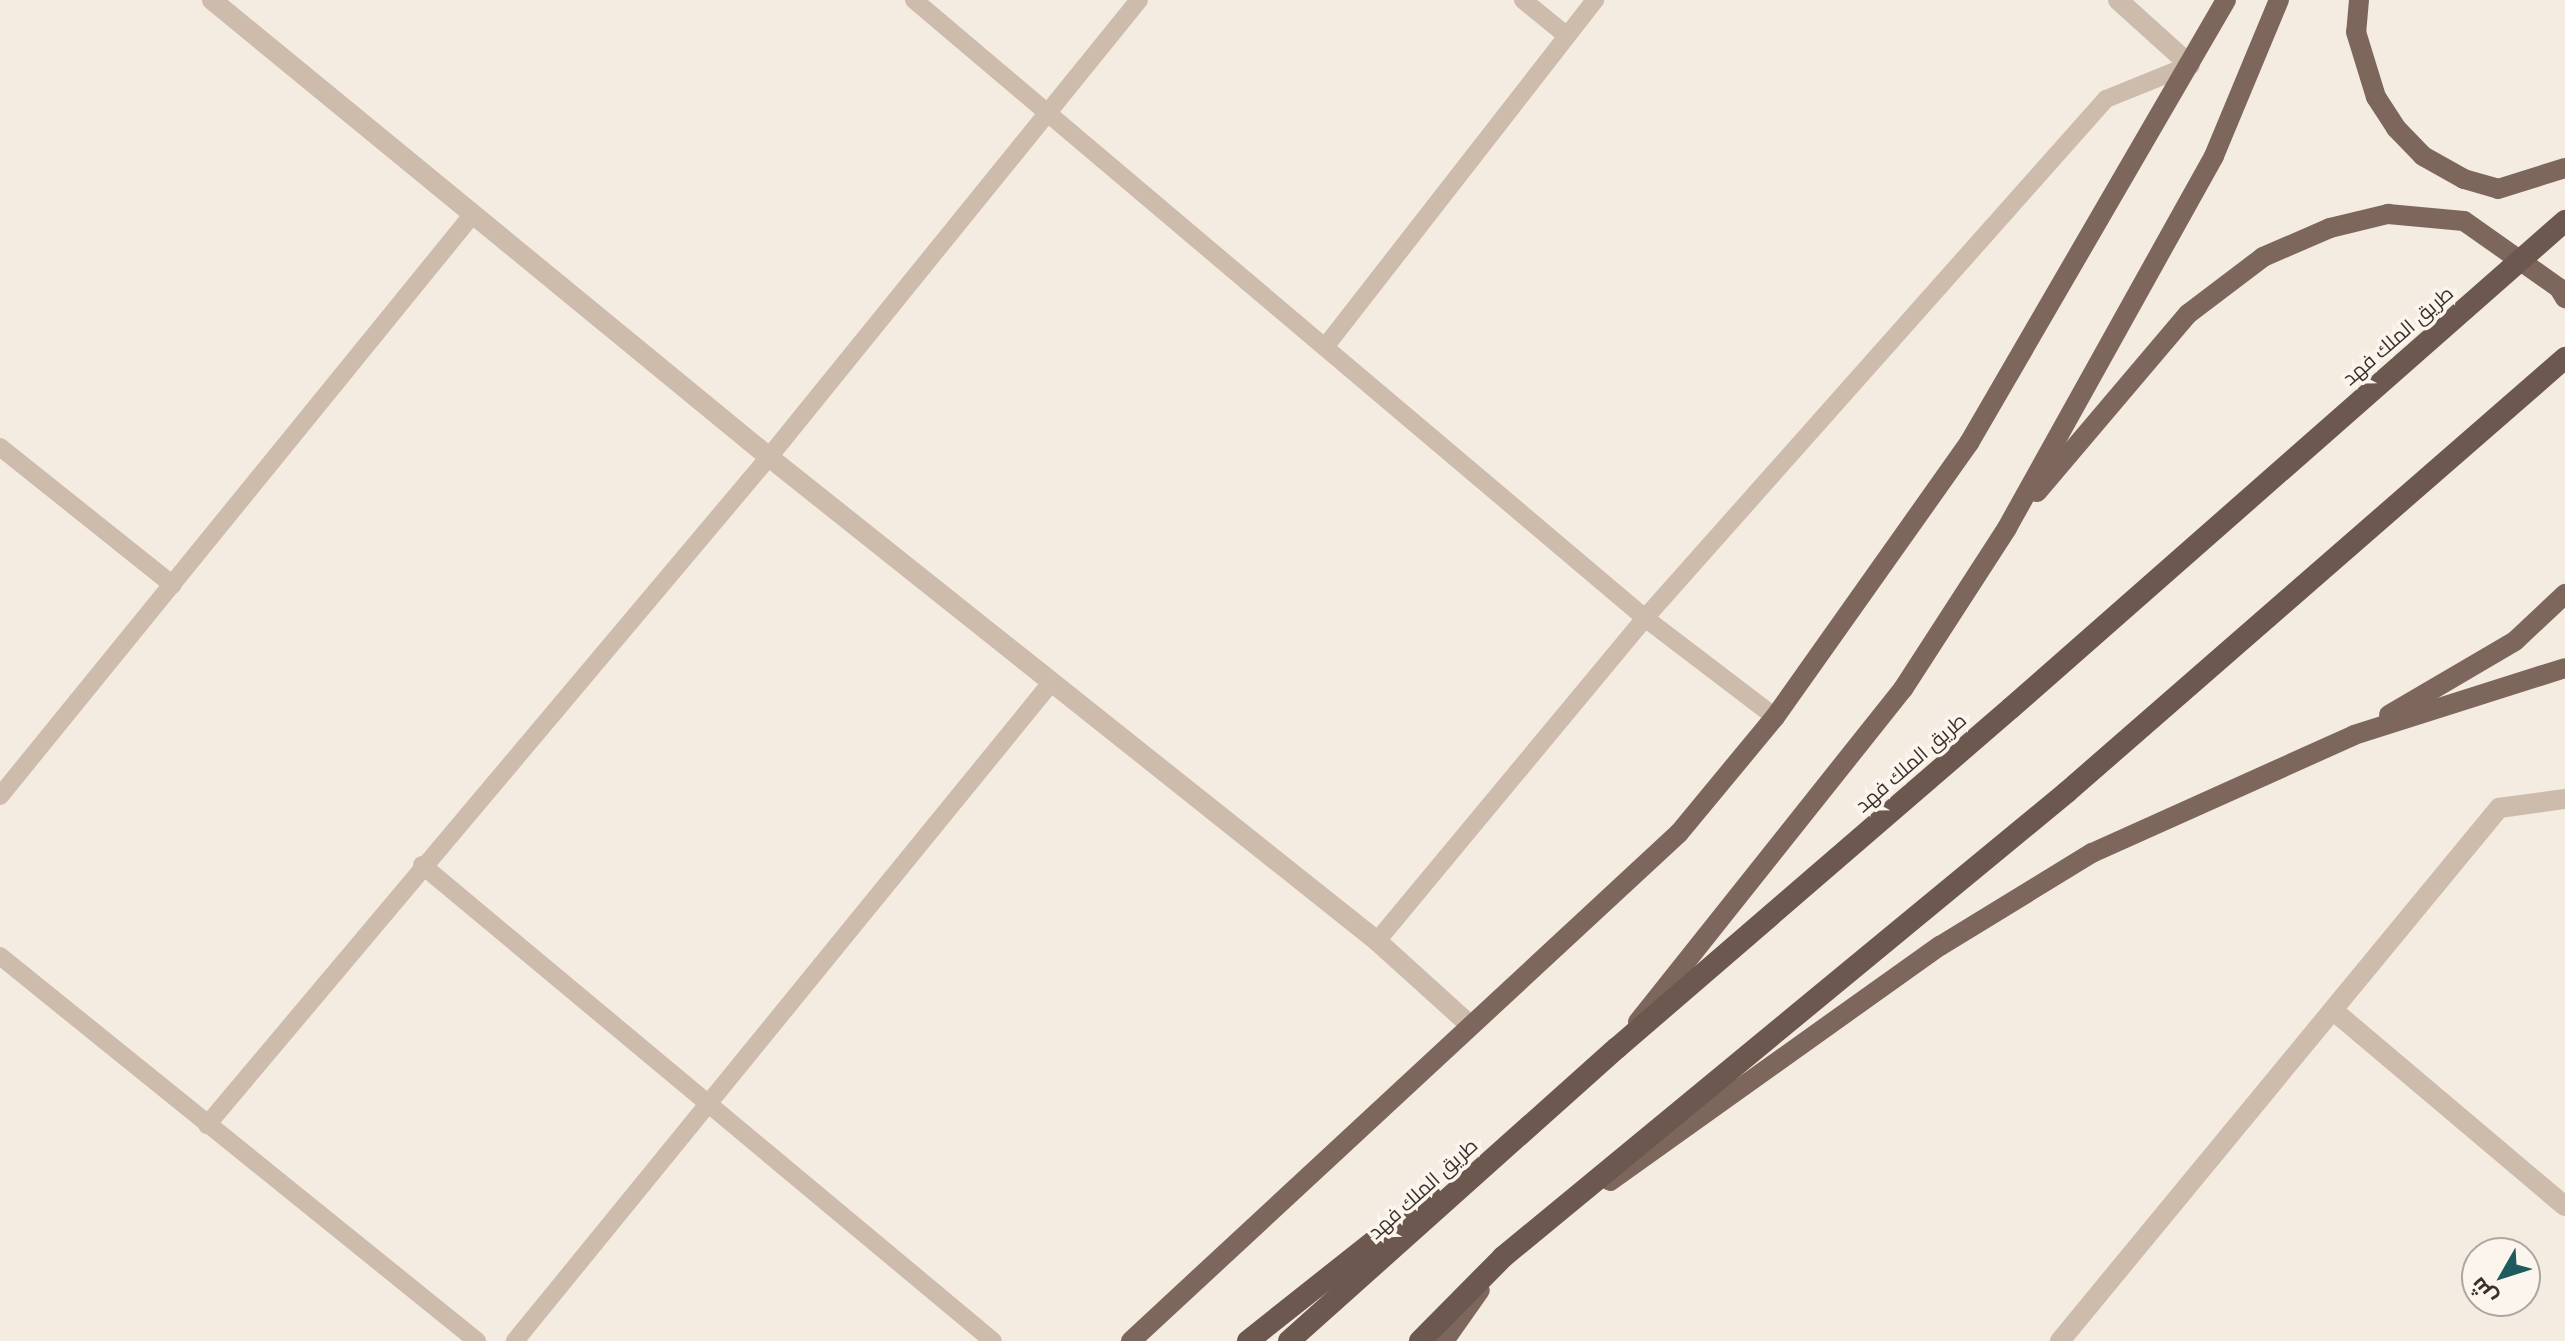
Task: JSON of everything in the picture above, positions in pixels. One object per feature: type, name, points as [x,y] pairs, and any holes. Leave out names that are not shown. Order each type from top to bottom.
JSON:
[{"type":"highway","name":"طريق الملك فهد","points":[[1289,1341],[1617,1048],[2011,708],[2565,221]]},
{"type":"highway","points":[[1420,1341],[1503,1257],[2067,792],[2565,358]]},
{"type":"highway","points":[[1248,1341],[1617,1048]]},
{"type":"main road","points":[[1131,1341],[1679,833],[1775,717],[1969,443],[2226,0]]},
{"type":"main road","points":[[1617,1048],[1903,689],[2007,528],[2214,156],[2279,0]]},
{"type":"main road","points":[[2359,0],[2356,32],[2376,97],[2396,128],[2423,156],[2464,179],[2498,189],[2565,168]]},
{"type":"main road","points":[[2007,528],[2188,314],[2263,257],[2330,228],[2388,214],[2464,221],[2559,288],[2565,298]]},
{"type":"main road","points":[[1444,1341],[1503,1257],[1940,946],[2092,853],[2354,735],[2515,641],[2565,594]]},
{"type":"main road","points":[[2354,735],[2565,668]]},
{"type":"street","points":[[212,0],[1050,684],[1377,941],[1470,1025]]},
{"type":"street","points":[[2118,0],[2190,65]]},
{"type":"street","points":[[2060,1341],[2499,808],[2565,799]]},
{"type":"street","points":[[2334,1011],[2565,1206]]},
{"type":"lane","points":[[914,0],[1645,618],[1775,717]]},
{"type":"lane","points":[[207,1125],[422,865],[769,457],[1046,110],[1139,0]]},
{"type":"lane","points":[[1523,0],[1566,35]]},
{"type":"lane","points":[[1325,347],[1595,0]]},
{"type":"lane","points":[[1377,941],[1645,618],[2106,99],[2190,65]]},
{"type":"lane","points":[[0,796],[473,214]]},
{"type":"lane","points":[[0,447],[173,585]]},
{"type":"lane","points":[[515,1341],[1050,684]]},
{"type":"lane","points":[[422,865],[993,1341]]},
{"type":"lane","points":[[0,956],[477,1341]]}]
